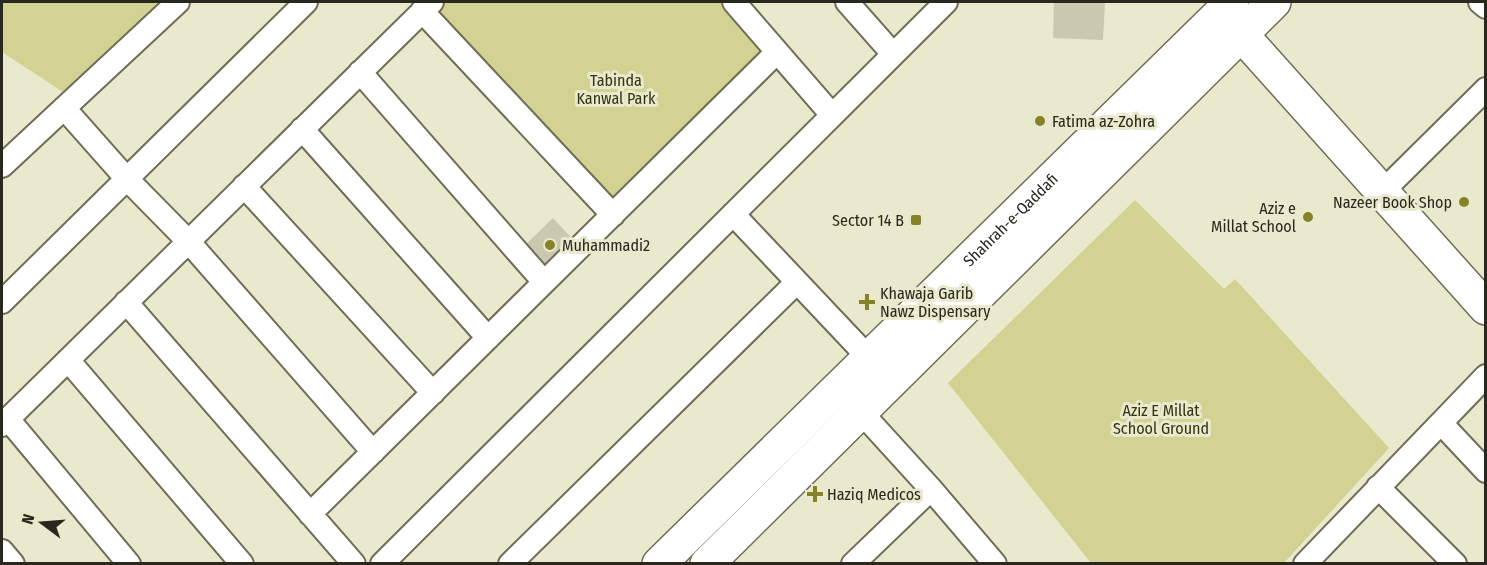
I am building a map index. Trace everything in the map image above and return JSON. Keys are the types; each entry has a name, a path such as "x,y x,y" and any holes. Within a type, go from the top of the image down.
{"main road":[{"name":"Shahrah-e-Qaddafi","path":"659,564 868,358 1226,12 1274,2"},
{"name":"Shahrah-e-Qaddafi","path":"707,564 860,411 1226,12"},
{"path":"1226,12 1485,308"}],"street":[{"path":"2,166 178,2"},
{"path":"2,302 306,2"},
{"path":"734,2 832,115"},
{"path":"848,2 893,54"},
{"path":"382,564 946,2"},
{"path":"1480,2 1485,7"},
{"path":"129,564 5,422 427,6 613,215"},
{"path":"310,514 777,51"},
{"path":"360,72 544,282"},
{"path":"1382,192 1482,101"},
{"path":"64,108 126,178 188,241 373,452"},
{"path":"302,129 488,338"},
{"path":"244,186 433,393"},
{"path":"733,214 868,358"},
{"path":"510,564 797,282"},
{"path":"126,302 354,564"},
{"path":"68,360 242,564"},
{"path":"1305,564 1485,376"},
{"path":"860,411 995,564"},
{"path":"1441,423 1485,471"},
{"path":"1378,487 1443,560"},
{"path":"864,560 931,489"},
{"path":"2,550 12,564"}],"green space":[{"path":"2,2 161,2 66,94 2,52"},
{"name":"Tabinda Kanwal Park","path":"432,2 734,2 777,52 613,215 422,11"},
{"name":"Aziz E Millat School Ground","path":"1135,200 1224,289 1235,279 1389,448 1284,563 1091,563 948,383"}],"building":[{"path":"1054,2 1105,2 1103,40 1053,38"},
{"name":"Muhammadi2","path":"553,218 577,244 547,272 523,247"}],"place":[{"name":"Fatima az-Zohra","path":"1040,121"},
{"name":"Nazeer Book Shop","path":"1464,202"},
{"name":"Aziz e Millat School","path":"1308,217"},
{"name":"Sector 14 B","path":"916,220"},
{"name":"Muhammadi2","path":"550,245"},
{"name":"Khawaja Garib Nawz Dispensary","path":"867,302"},
{"name":"Haziq Medicos","path":"815,494"}]}
